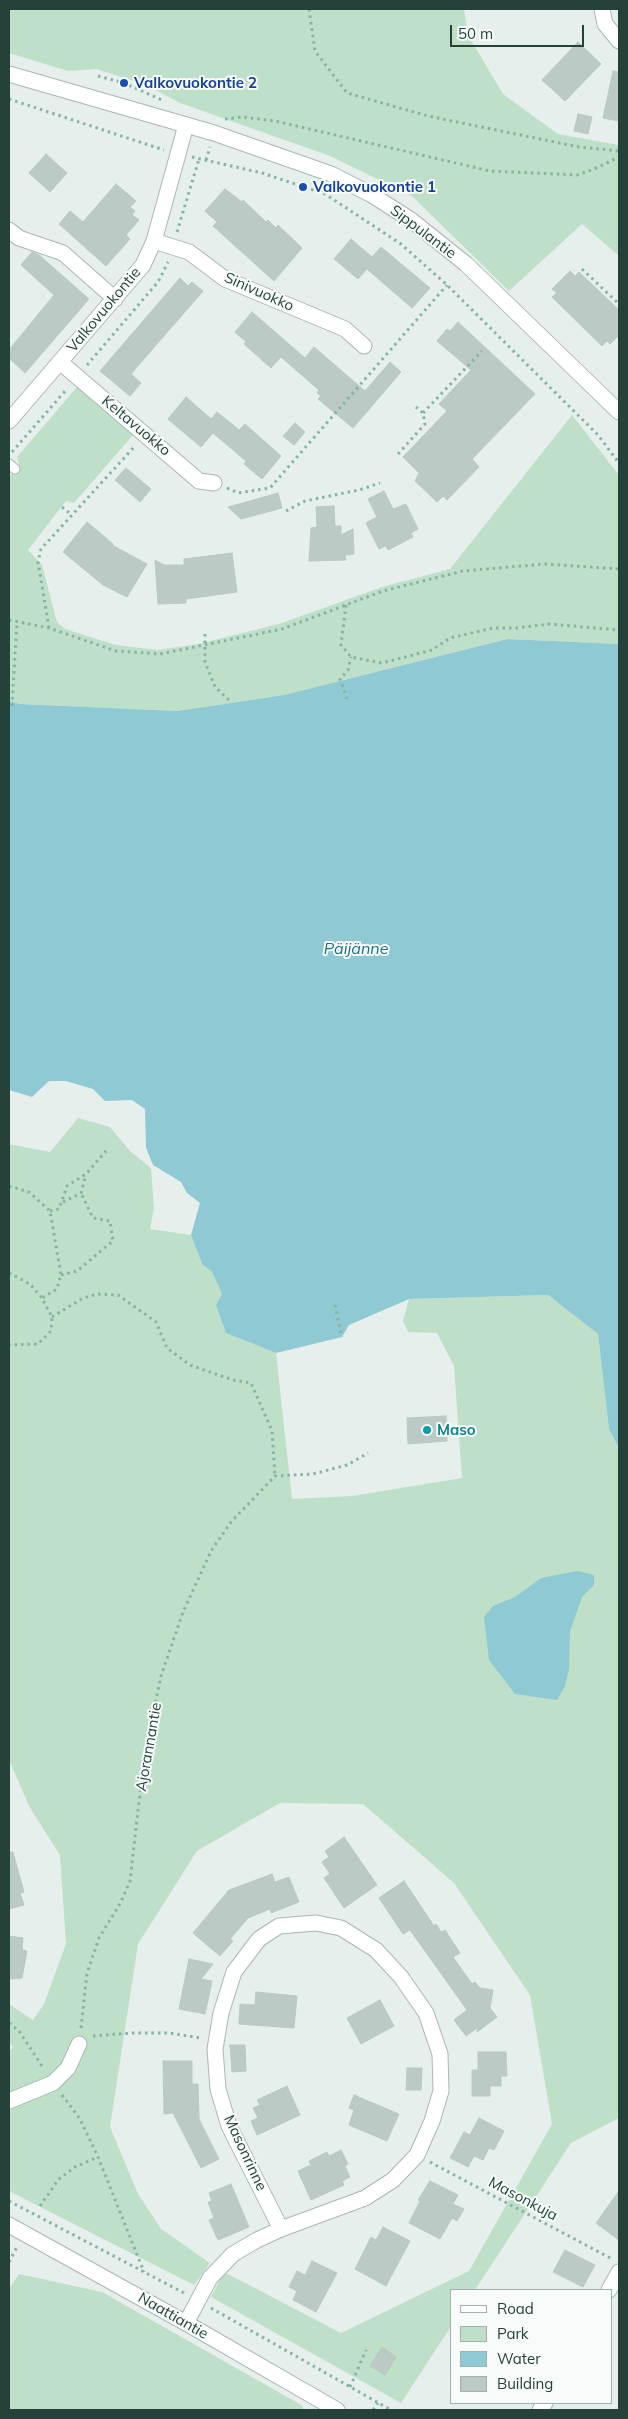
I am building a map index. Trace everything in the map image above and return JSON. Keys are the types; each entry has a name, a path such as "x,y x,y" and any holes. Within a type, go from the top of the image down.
{"street":[{"path":"602,9 605,24 619,41"},
{"name":"Sippulantie","path":"9,74 214,134 331,174 372,195 411,220 466,264 619,412"},
{"name":"Valkovuokontie","path":"9,421 143,265 154,241 176,154 186,125"},
{"path":"9,230 19,238 63,253 115,298"},
{"name":"Sinivuokko","path":"154,241 189,252 225,279 345,329 364,346"},
{"name":"Keltavuokko","path":"60,362 200,481 214,484"},
{"name":"Masonrinne","path":"186,2323 210,2278 233,2254 281,2229 365,2198 393,2180 417,2155 432,2121 441,2091 440,2054 426,2013 401,1977 376,1950 341,1928 316,1923 279,1926 259,1939 234,1972 221,2013 215,2049 218,2089 229,2126 281,2229"},
{"path":"9,2101 53,2083 68,2068 79,2044"},
{"name":"Naattiantie","path":"9,2225 186,2323 335,2410"},
{"path":"610,2289 619,2272"}],"path":[{"path":"309,9 316,51 347,93 428,116 579,147 619,151"},
{"path":"9,99 176,154 262,173 325,194 401,244 447,285 598,435 619,464"},
{"path":"214,134 219,122 230,117 259,119 490,171 577,175 594,170 619,157"},
{"path":"582,268 619,304"},
{"path":"214,484 238,493 270,488 447,285"},
{"path":"423,413 482,351"},
{"path":"398,454 425,424 423,413 416,407"},
{"path":"49,628 38,562 42,549 146,434"},
{"path":"286,511 305,501 359,490 380,483"},
{"path":"62,506 72,515"},
{"path":"9,620 49,628 116,651 160,654 282,629 383,591 463,571 545,564 619,569"},
{"path":"346,605 341,645 351,657 382,663 432,650 450,638 493,628 516,628 549,624 619,630"},
{"path":"12,706 17,622"},
{"path":"205,634 206,662 215,687 230,701"},
{"path":"347,698 340,678 348,670 351,657"},
{"path":"50,1211 59,1209 67,1186 86,1174 106,1151"},
{"path":"61,1275 76,1271 113,1241 110,1221 93,1218 82,1193 86,1174"},
{"path":"9,1186 29,1192 50,1211 61,1275 57,1289 42,1298"},
{"path":"62,1202 82,1193"},
{"path":"9,1273 30,1284 42,1298 52,1317 51,1331 38,1344 9,1345"},
{"path":"52,1317 83,1298 98,1294 118,1295 156,1322 167,1348 190,1365 233,1380 251,1383 272,1431 274,1476 313,1474 347,1465 368,1453"},
{"path":"335,1305 342,1337"},
{"name":"Ajorannantie","path":"79,2044 88,1973 99,1938 121,1902 130,1881 144,1758 161,1676 184,1612 211,1551 232,1522 274,1476"},
{"path":"9,2023 19,2032 80,2119 98,2157 144,2273"},
{"path":"79,2044 88,2038 102,2034 133,2033 169,2033 217,2040"},
{"name":"Masonkuja","path":"417,2155 619,2263"},
{"path":"40,2206 59,2179 75,2167 98,2157"},
{"path":"9,2262 19,2244"},
{"path":"350,2387 366,2350"},
{"path":"373,2410 378,2403"}],"green space":[{"path":"9,9 464,9 468,35 503,94 558,134 619,145 619,256 582,224 509,291 412,196 330,156 180,103 144,84 96,69 68,71 9,53"},
{"path":"78,386 133,435 74,503 66,501 28,550 42,565 57,622 65,629 116,645 157,650 198,644 279,624 382,587 450,569 572,415 619,475 619,644 506,639 284,695 177,711 20,704 9,701 9,477 19,464 17,457"},
{"path":"78,1118 110,1127 130,1151 151,1168 154,1208 150,1229 191,1235 202,1264 212,1272 222,1294 226,1333 276,1353 292,1499 352,1496 462,1478 454,1366 437,1333 408,1332 403,1321 409,1299 548,1295 598,1334 609,1429 619,1448 619,2118 571,2143 476,2289 450,2289 450,2328 401,2403 211,2297 224,2272 341,2333 469,2271 552,2124 530,1995 454,1883 363,1804 280,1803 197,1851 138,1944 110,2127 138,2194 161,2229 210,2263 194,2285 9,2191 9,2051 13,2048 9,2041 9,2004 33,2020 44,2004 66,1944 60,1855 30,1808 9,1760 9,1144 50,1152"},
{"path":"19,2274 102,2292 303,2406 302,2410 9,2410 9,2289"}],"water":[{"name":"Päijänne","path":"507,639 619,644 619,1448 609,1429 598,1334 548,1295 409,1299 349,1325 342,1337 276,1353 226,1333 216,1305 222,1294 212,1272 202,1264 191,1235 200,1203 187,1193 181,1182 153,1165 146,1148 145,1109 132,1100 105,1101 93,1089 66,1081 49,1081 32,1097 9,1090 9,701 20,704 177,711 284,695"},
{"path":"578,1571 594,1575 594,1585 582,1597 570,1631 569,1669 565,1686 557,1700 515,1694 489,1660 484,1617 493,1606 515,1597 541,1578"}],"building":[{"path":"578,42 601,64 565,101 542,80"},
{"path":"613,71 619,72 619,121 603,118"},
{"path":"578,114 592,117 588,134 574,131"},
{"path":"46,154 67,173 50,192 29,173"},
{"path":"116,184 136,201 130,207 135,211 132,215 139,220 126,235 130,239 106,266 59,224 70,211 83,222"},
{"path":"225,189 242,202 243,200 266,222 268,220 276,228 278,225 302,248 274,281 213,226 217,222 205,211"},
{"path":"351,239 372,257 381,247 430,288 412,308 367,269 358,279 334,259"},
{"path":"32,252 39,255 89,299 25,373 9,358 9,350 54,295 21,265"},
{"path":"570,271 575,276 579,272 619,310 619,335 610,344 607,341 602,346 552,297 557,293 552,289"},
{"path":"180,278 188,286 192,282 203,291 131,374 141,383 130,396 100,371"},
{"path":"252,312 305,358 314,347 365,391 390,362 401,372 353,428 318,399 321,396 317,393 319,390 281,357 271,368 244,344 246,342 235,332"},
{"path":"458,322 535,394 472,459 479,467 447,500 443,496 437,502 415,481 419,473 403,457 447,411 439,404 471,370 437,341 447,329 450,331"},
{"path":"186,397 211,419 217,412 239,430 245,424 281,456 262,479 244,464 246,461 213,433 201,447 168,419"},
{"path":"295,423 305,432 294,445 283,436"},
{"path":"126,468 151,489 140,502 115,480"},
{"path":"384,491 393,509 406,504 418,529 411,533 413,537 388,550 386,546 379,549 366,523 377,517 368,499"},
{"path":"278,493 282,508 241,519 228,507"},
{"path":"334,506 335,526 341,526 341,535 353,529 354,554 345,555 346,560 309,561 311,528 317,527 316,507"},
{"path":"87,522 112,545 147,564 127,597 103,585 63,552"},
{"path":"232,553 237,592 186,599 186,603 158,604 155,560 164,565 184,565 184,559"},
{"name":"Maso","path":"446,1416 447,1441 408,1444 407,1418"},
{"path":"344,1837 377,1885 344,1908 324,1878 330,1874 322,1862 329,1857 325,1851"},
{"path":"9,1852 13,1852 24,1892 20,1893 24,1905 9,1909"},
{"path":"272,1874 275,1882 289,1877 299,1902 271,1913 270,1909 248,1918 230,1939 233,1941 220,1956 193,1933 229,1890"},
{"path":"404,1881 434,1926 436,1924 441,1932 445,1930 460,1953 453,1957 472,1984 475,1982 480,1988 493,1990 490,2008 497,2017 477,2032 477,2028 466,2036 454,2020 467,2010 410,1930 403,1934 379,1898"},
{"path":"9,1936 23,1938 22,1950 27,1951 22,1978 9,1979"},
{"path":"189,1959 213,1964 201,1979 212,1981 205,2014 179,2009"},
{"path":"256,1992 297,1996 294,2028 239,2024 240,2004 255,2005"},
{"path":"380,2000 394,2026 361,2044 347,2018"},
{"path":"230,2045 245,2045 246,2071 232,2072"},
{"path":"478,2052 506,2052 507,2076 501,2076 501,2086 490,2086 490,2096 472,2096 472,2070 478,2070"},
{"path":"163,2061 192,2061 192,2084 198,2084 199,2119 219,2159 201,2168 173,2113 164,2114"},
{"path":"407,2068 422,2068 421,2090 406,2090"},
{"path":"287,2086 300,2115 257,2135 251,2121 258,2118 253,2108 260,2105 257,2100"},
{"path":"354,2095 399,2114 387,2141 349,2125 354,2110 349,2108"},
{"path":"479,2118 504,2131 494,2150 489,2148 483,2160 474,2156 468,2167 450,2158 464,2132 470,2135"},
{"path":"341,2150 348,2164 345,2166 350,2177 342,2181 344,2185 311,2200 298,2171 311,2165 309,2161 327,2152 329,2156"},
{"path":"430,2181 458,2195 453,2204 464,2209 457,2221 452,2218 440,2239 409,2223 420,2201 418,2200"},
{"path":"231,2184 249,2227 218,2240 209,2220 214,2218 208,2202 212,2201 209,2193"},
{"path":"619,2191 619,2240 596,2223"},
{"path":"383,2227 410,2241 386,2286 355,2269 371,2237 376,2240"},
{"path":"565,2250 595,2265 583,2287 553,2272"},
{"path":"312,2261 337,2273 316,2312 293,2300 297,2291 289,2287 297,2271 305,2275"},
{"path":"382,2347 396,2357 385,2375 370,2366"}],"place":[{"name":"Valkovuokontie 2","path":"124,83"},
{"name":"Valkovuokontie 1","path":"303,187"},
{"name":"Maso","path":"427,1430"}]}
